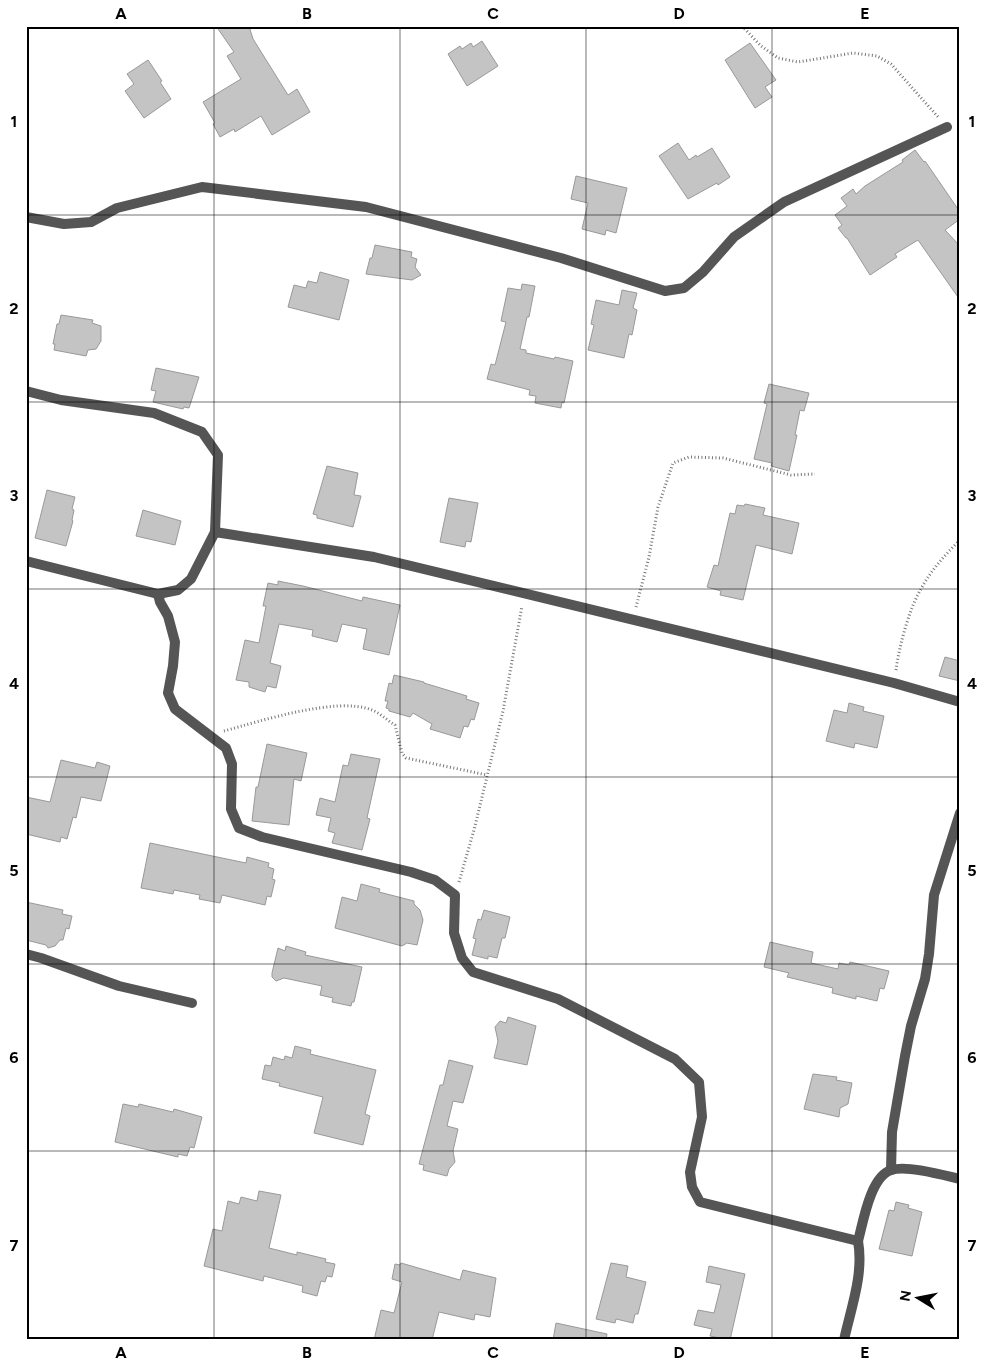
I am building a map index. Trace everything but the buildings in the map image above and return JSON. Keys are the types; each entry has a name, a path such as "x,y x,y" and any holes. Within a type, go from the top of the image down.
{"street":[{"path":"26,217 64,224 91,222 116,208 202,187 366,207 561,258 665,291 684,288 703,272 734,237 784,202 947,127"},
{"path":"26,390 60,400 154,413 202,432 218,455 215,532 191,579 178,590 158,594 26,561"},
{"path":"215,532 374,557 894,683 960,702"},
{"path":"158,594 168,616 175,642 168,693 175,709 226,748 232,764 231,809 238,828 262,837 411,872 435,880 455,894 454,933 462,958 472,972 558,999 675,1059 700,1082 702,1117 690,1172 692,1187 700,1202 858,1241"},
{"path":"890,1170 892,1132 903,1066 929,954 931,912 934,895 960,813"},
{"path":"26,954 120,986 192,1003"},
{"path":"844,1340 858,1281 860,1255 858,1241 870,1197 878,1180 890,1170 912,1169 960,1179"}],"path":[{"path":"742,26 762,46 778,58 798,62 853,53 877,56 891,64 947,127"},
{"path":"633,620 649,557 658,507 672,463 689,457 723,458 791,474 815,474"},
{"path":"894,683 899,651 920,589 944,556 960,540"},
{"path":"455,894 474,830 503,711 524,594"},
{"path":"209,734 319,708 349,705 373,710 395,725 402,753 406,758 487,775"}]}
